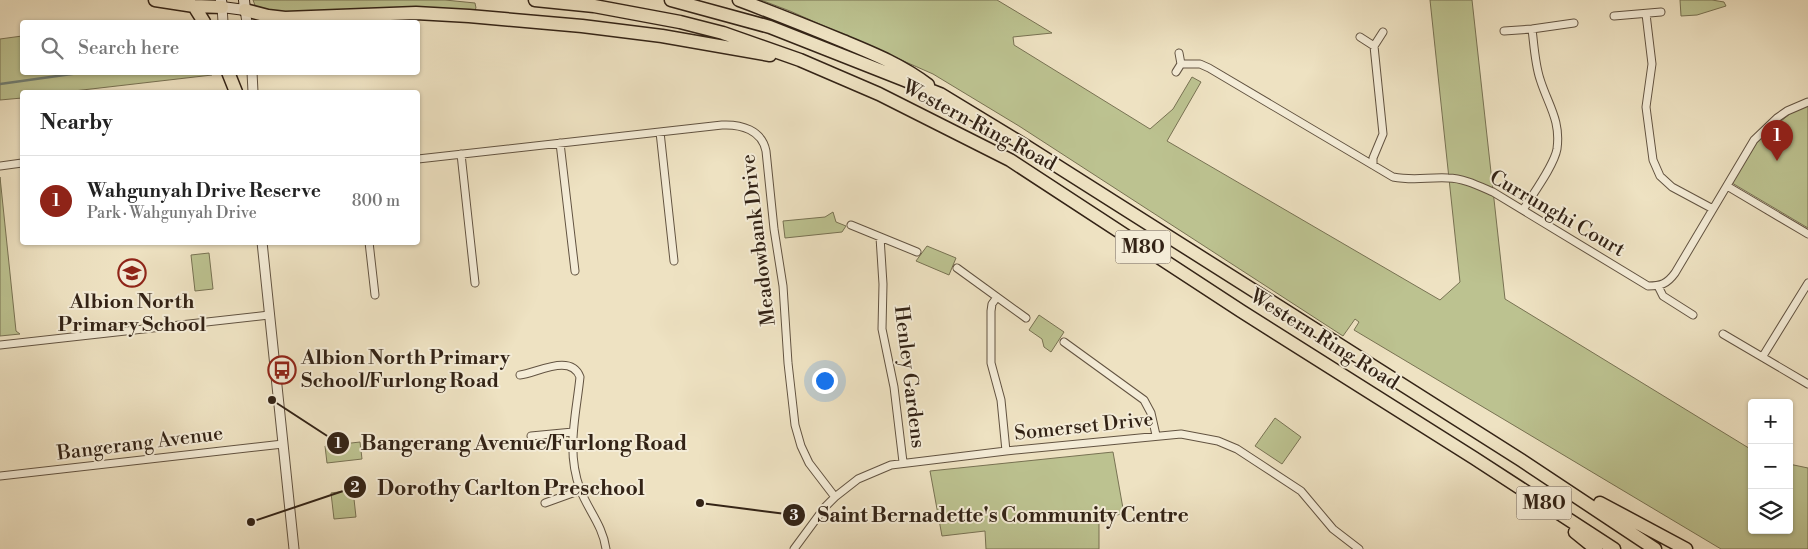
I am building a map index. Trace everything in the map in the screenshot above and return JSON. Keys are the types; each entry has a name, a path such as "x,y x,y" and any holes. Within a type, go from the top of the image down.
{"highway":[{"path":"154,0 194,6 221,4"},
{"name":"Western Ring Road","path":"535,0 594,6 680,22 723,33 800,60 879,94 1010,160 1241,311 1614,549"},
{"name":"Western Ring Road","path":"671,0 770,27 940,94 1033,150 1520,460 1655,549"},
{"path":"739,0 869,52 911,72 940,94"},
{"path":"194,6 203,20"},
{"path":"245,11 284,18 416,13 582,26 662,36 800,60"},
{"path":"327,20 374,15"},
{"path":"229,75 236,90"},
{"path":"1474,458 1565,524 1596,549"},
{"path":"1520,460 1686,549"}],"main road":[{"path":"221,4 245,11"}],"street":[{"path":"221,4 224,20"},
{"path":"1614,16 1661,12"},
{"path":"1646,14 1652,64 1646,107 1653,160 1660,176 1672,187 1713,209"},
{"path":"1504,31 1574,23"},
{"path":"1523,210 1556,151 1557,127 1548,97 1539,78 1532,29"},
{"path":"1373,164 1373,158 1383,134 1374,46 1383,32"},
{"path":"1360,38 1374,46"},
{"path":"1176,72 1181,64 1178,53"},
{"name":"Currunghi Court","path":"1181,64 1200,64 1209,68 1393,177 1408,180 1450,178 1493,192 1648,286 1658,286 1662,296 1692,315"},
{"path":"234,75 237,90"},
{"path":"252,75 253,90"},
{"path":"1658,286 1668,282 1675,274 1754,140 1770,123 1787,111 1808,102"},
{"name":"Meadowbank Drive","path":"420,159 731,124 758,135 764,145 783,286 788,363 795,425 801,446 809,463 835,496"},
{"path":"660,132 674,261"},
{"path":"560,143 574,272"},
{"path":"460,154 476,284"},
{"path":"0,166 20,163"},
{"path":"1727,186 1808,234"},
{"path":"851,225 917,252"},
{"name":"Henley Gardens","path":"880,237 883,284 882,329 894,387 903,462"},
{"path":"262,245 294,549"},
{"path":"370,245 375,295"},
{"path":"957,268 1026,318"},
{"path":"1763,356 1808,282"},
{"path":"997,297 992,304 991,311 991,363 1001,400 1006,451"},
{"path":"0,345 269,314"},
{"path":"1723,334 1808,384"},
{"path":"1064,342 1144,400 1151,413 1156,435"},
{"path":"520,375 556,365 576,370 580,377 573,432 575,469 581,490 602,532 606,549"},
{"path":"531,436 573,432"},
{"name":"Somerset Drive","path":"794,549 835,496 868,474 903,462 1156,435 1181,434 1200,436 1236,449 1301,491 1333,529 1359,549"},
{"name":"Bangerang Avenue","path":"0,476 283,444"},
{"path":"545,503 581,490"},
{"name":"Somerset Drive","path":"799,549 802,538"}],"green space":[{"path":"253,0 445,0 475,3 476,8 474,11 285,13 256,8"},
{"path":"761,0 997,0 1052,33 1013,37 1014,45 1150,129 1173,109 1192,77 1201,82 1167,141 1440,300 1460,282 1430,0 1472,0 1505,299 1748,448 1748,534 1793,534 1793,465 1808,468 1808,549 1721,549 1354,330 1359,322 1355,319 1343,336 1019,126 933,74"},
{"path":"1680,0 1712,0 1724,2 1726,6 1697,15 1681,16"},
{"path":"20,36 20,75 212,75 82,90 20,90 20,98 0,100 0,39"},
{"path":"1808,106 1808,228 1732,183 1759,139 1791,113"},
{"path":"0,177 16,331 20,334 0,336"},
{"path":"833,212 836,222 846,226 842,232 785,238 783,221 825,217"},
{"path":"927,246 956,258 949,275 916,261"},
{"path":"209,253 213,289 195,291 191,255"},
{"path":"1039,315 1064,332 1051,352 1044,347 1042,339 1029,330"},
{"path":"1275,418 1301,437 1282,464 1255,446"},
{"path":"360,442 362,459 327,463 325,446"},
{"path":"1113,452 1124,514 1099,517 1099,549 986,549 985,531 942,536 930,471"},
{"path":"353,490 356,517 334,519 331,493"}],"waterway":[{"path":"0,84 64,75"}],"place":[{"name":"Wahgunyah Drive Reserve","path":"1777,161"},
{"name":"Albion North Primary School","path":"132,273"},
{"name":"Albion North Primary School/Furlong Road","path":"282,370"},
{"name":"Bangerang Avenue/Furlong Road","path":"272,400"},
{"name":"Saint Bernadette's Community Centre","path":"700,503"},
{"name":"Dorothy Carlton Preschool","path":"251,522"}]}
